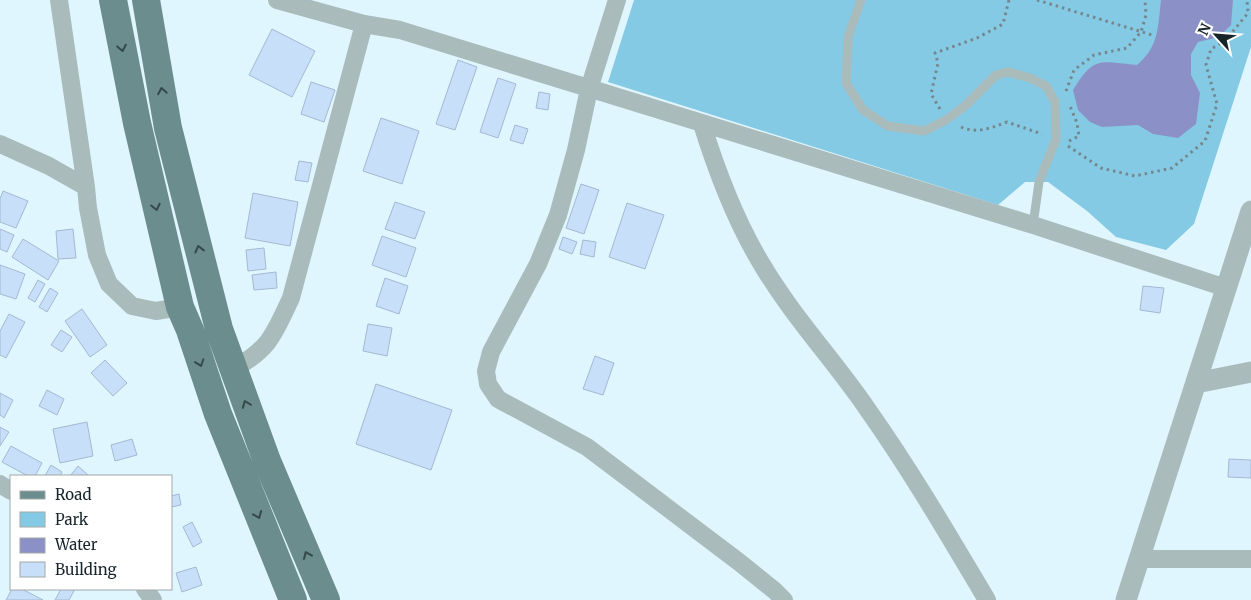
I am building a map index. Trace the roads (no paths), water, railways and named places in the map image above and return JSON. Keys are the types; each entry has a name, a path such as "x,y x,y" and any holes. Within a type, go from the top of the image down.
{"main road":[{"path":"113,0 136,123 180,307 190,330 218,414 293,600"},
{"path":"146,0 168,128 219,329 267,461 326,600"}],"street":[{"path":"59,0 88,208 97,255 109,284 132,306 156,311 180,307"},
{"path":"277,0 364,24 400,30 1033,225 1226,288"},
{"path":"618,0 589,89 576,150 558,215 538,264 491,352 486,371 488,384 498,399 587,448 739,562 784,600"},
{"path":"233,369 252,358 264,348 276,332 291,298 364,24"},
{"path":"702,124 713,159 737,217 761,264 868,410 935,513 986,600"},
{"path":"0,144 49,166 86,187"},
{"path":"1126,600 1251,211"},
{"path":"1196,383 1251,372"},
{"path":"1140,559 1251,559"}],"lane":[{"path":"862,0 848,37 846,83 863,110 888,126 924,131 946,120 966,105 996,75 1008,72 1030,78 1046,86 1055,102 1056,139 1039,182 1033,225"}],"water":[{"path":"1161,0 1233,0 1231,25 1219,37 1198,42 1191,54 1191,75 1200,93 1196,124 1178,138 1153,134 1138,125 1102,127 1090,122 1078,110 1073,90 1087,71 1099,63 1137,65 1144,58 1150,51 1156,36"}]}
